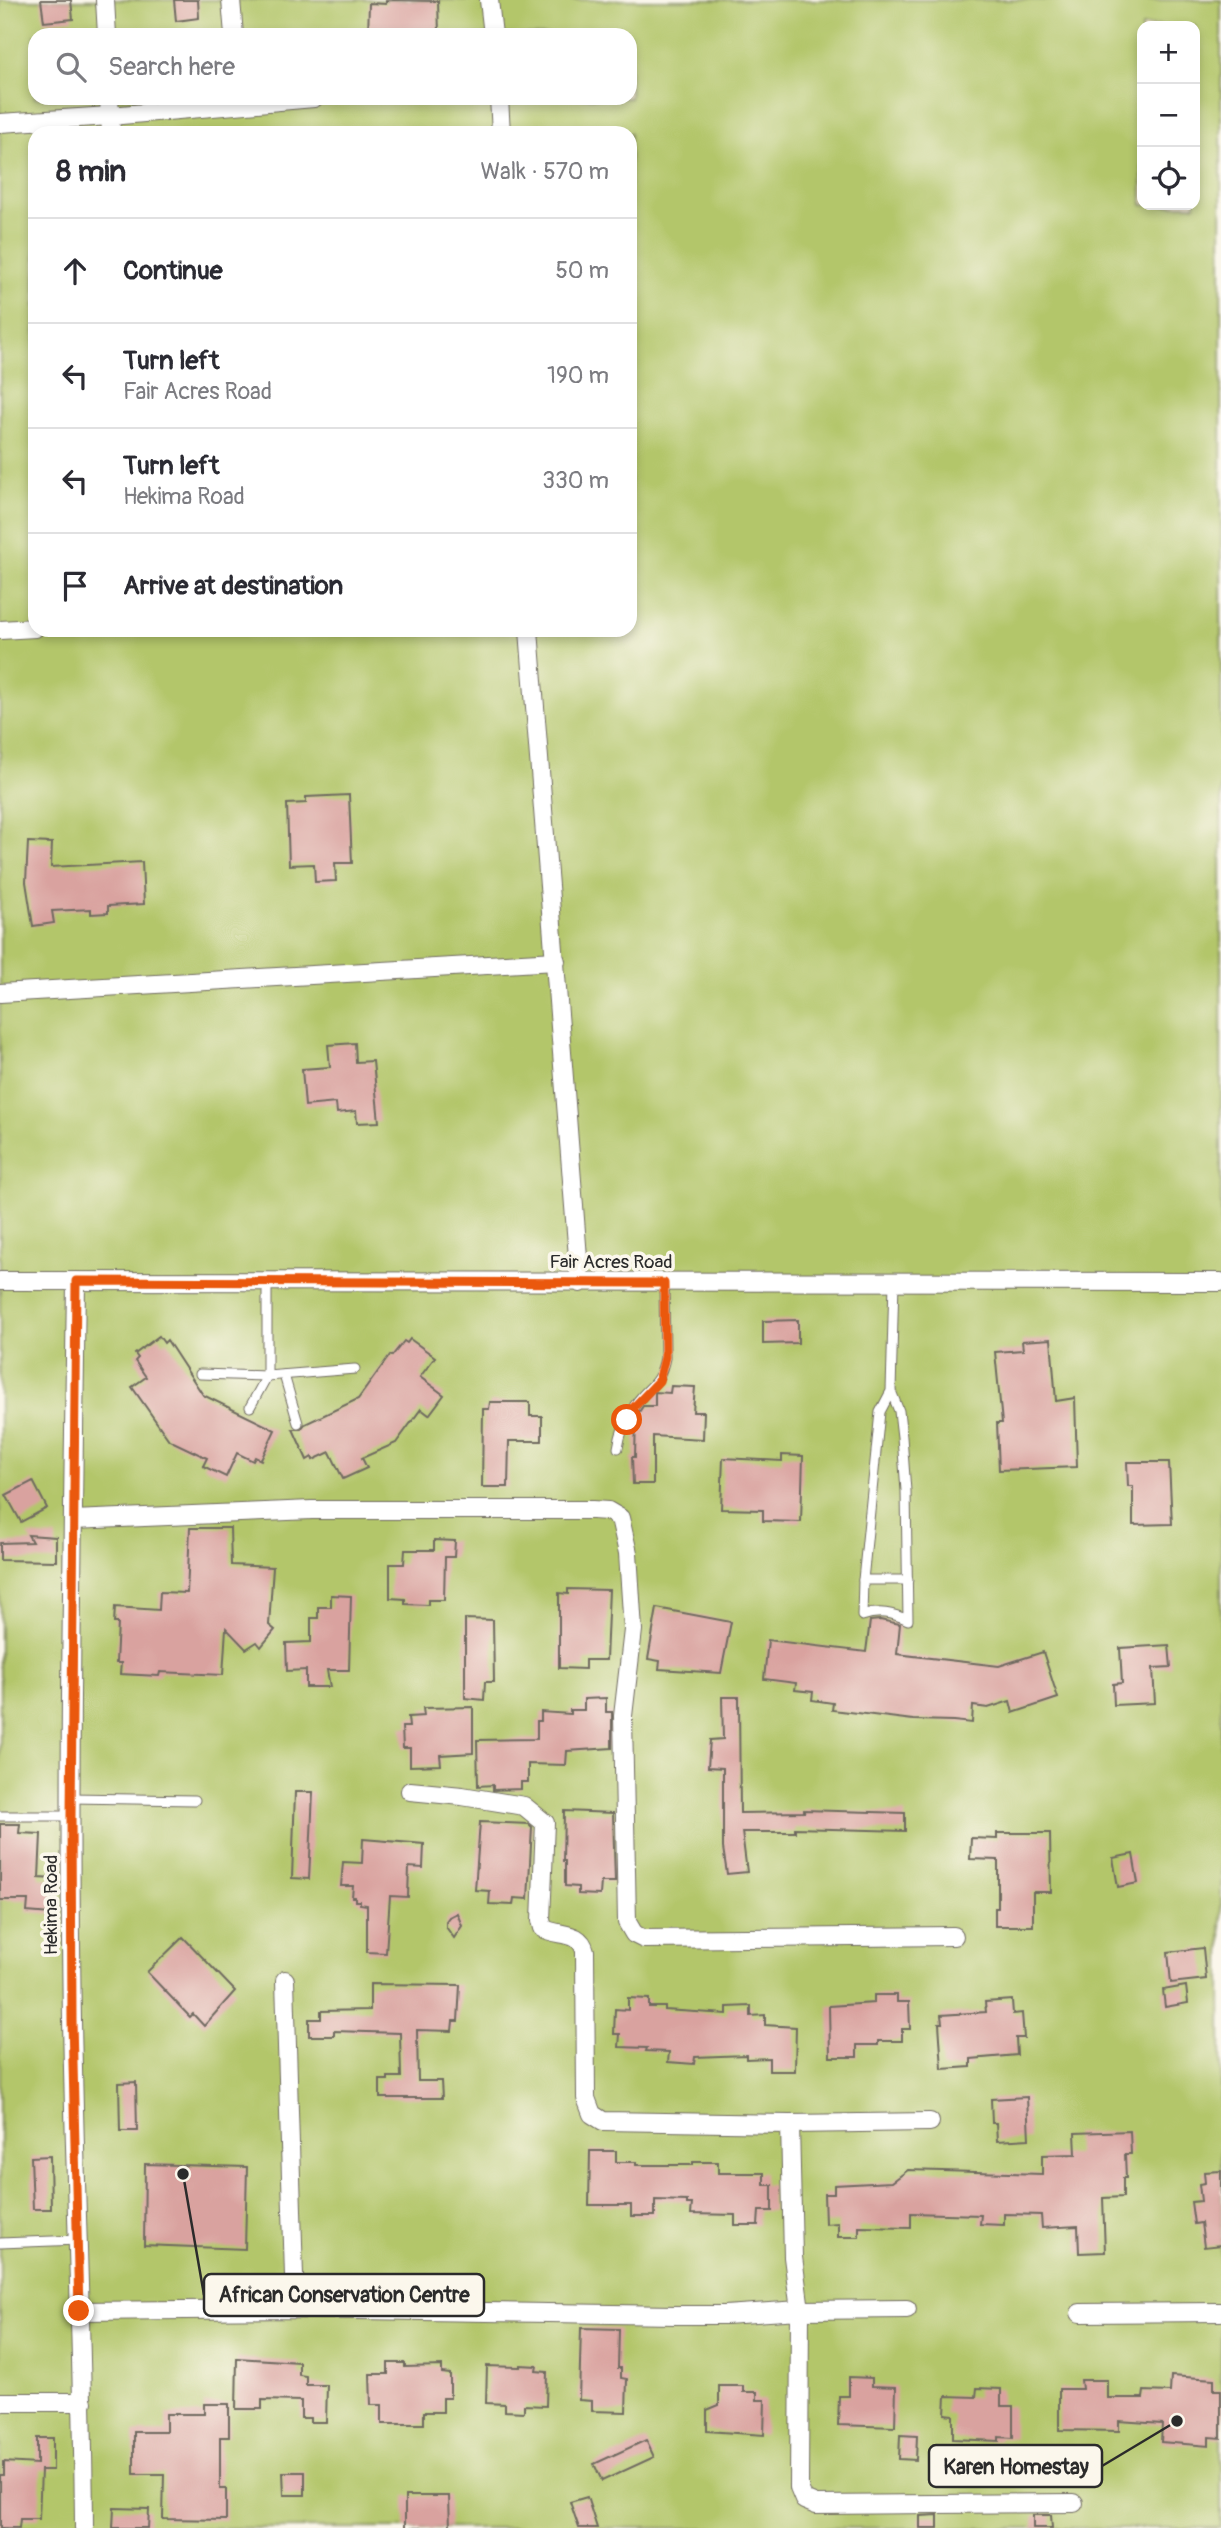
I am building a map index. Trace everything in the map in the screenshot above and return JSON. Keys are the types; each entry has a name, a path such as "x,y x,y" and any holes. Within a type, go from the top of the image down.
{"street":[{"path":"106,0 107,28"},
{"path":"231,0 233,28"},
{"path":"489,0 492,28"},
{"path":"109,105 110,125"},
{"path":"0,123 110,125 218,105"},
{"path":"499,105 501,126"},
{"path":"0,630 28,628"},
{"path":"530,637 580,1283"},
{"path":"0,993 556,961"},
{"name":"Fair Acres Road","path":"0,1281 1221,1282"},
{"name":"Hekima Road","path":"76,1281 71,1807 72,2021 84,2528"},
{"path":"73,1520 312,1510 592,1510 615,1514 620,1518 628,1553 633,1630 623,1716 623,1795 626,1922 634,1934 644,1940 954,1936"},
{"path":"410,1791 524,1806 544,1823 543,1928 550,1932 578,1937 583,1942 585,1951 586,2098 592,2114 603,2121 790,2124 930,2122"},
{"path":"285,1980 295,2309"},
{"path":"790,2124 793,2257 800,2310 799,2488 804,2500 816,2505 1074,2503"},
{"path":"79,2311 295,2309 725,2315 800,2310 907,2309"},
{"path":"1080,2313 1221,2312"},
{"path":"0,2402 83,2402"}],"lane":[{"path":"250,1407 267,1376 267,1282"},
{"path":"891,1391 880,1412 863,1580 862,1616 880,1612 895,1614 908,1620 906,1491 902,1437 899,1411 891,1391 894,1282"},
{"path":"618,1448 620,1435 632,1409 659,1381 663,1369 664,1283"},
{"path":"200,1374 267,1376 355,1369"},
{"path":"284,1375 298,1423"},
{"path":"863,1580 908,1580"},
{"path":"0,1816 71,1807 195,1800"},
{"path":"0,2243 79,2239"}],"green space":[{"path":"0,0 1221,0 1221,2528 0,2528"}],"building":[{"path":"41,0 71,0 73,19 44,22"},
{"path":"174,0 198,0 199,18 176,21"},
{"path":"386,0 438,1 439,28 368,28 369,3 386,4"},
{"path":"349,795 352,863 335,863 336,881 315,882 314,864 289,865 287,804 306,803 306,797"},
{"path":"28,842 52,843 51,867 142,862 144,904 108,906 108,913 91,914 91,909 52,911 54,923 33,926 26,882"},
{"path":"355,1043 356,1062 373,1061 379,1122 357,1123 356,1111 337,1113 336,1103 305,1106 302,1069 330,1067 328,1045"},
{"path":"798,1320 798,1343 763,1344 763,1321"},
{"path":"159,1336 164,1343 167,1340 203,1395 275,1430 261,1460 255,1457 253,1461 237,1453 226,1477 203,1466 207,1458 169,1440 132,1387 146,1377 135,1361 138,1358 135,1354"},
{"path":"410,1339 435,1357 420,1377 444,1395 429,1415 421,1409 396,1443 362,1458 367,1468 343,1479 330,1452 307,1460 293,1429 301,1429 305,1424 358,1399 390,1355 392,1356 404,1341 407,1343"},
{"path":"1051,1339 1056,1401 1075,1398 1077,1467 999,1470 997,1423 1002,1423 995,1352 1023,1350 1022,1341"},
{"path":"671,1386 695,1387 693,1412 704,1412 703,1439 653,1436 653,1484 633,1484 632,1457 635,1457 636,1417 643,1406 655,1406 655,1392 670,1393"},
{"path":"490,1402 530,1402 530,1416 542,1416 542,1441 509,1441 508,1487 482,1487 483,1409 489,1409"},
{"path":"782,1455 803,1456 801,1522 763,1521 763,1510 721,1509 723,1458 782,1461"},
{"path":"1127,1462 1169,1462 1172,1524 1133,1525 1133,1486 1128,1486"},
{"path":"33,1481 47,1508 21,1522 6,1495"},
{"path":"190,1528 230,1528 231,1565 273,1567 269,1625 275,1630 261,1647 257,1642 246,1649 226,1628 223,1675 160,1672 159,1676 120,1674 121,1663 116,1663 118,1623 114,1623 115,1607 159,1610 160,1592 187,1593"},
{"path":"28,1535 56,1537 56,1561 0,1560 0,1543 32,1542"},
{"path":"434,1540 455,1541 454,1557 445,1557 444,1600 428,1600 428,1605 405,1604 405,1599 390,1598 390,1564 404,1564 405,1550 434,1550"},
{"path":"568,1589 609,1590 606,1660 585,1660 585,1669 559,1668 559,1593 568,1594"},
{"path":"331,1595 351,1596 349,1670 327,1670 330,1687 306,1687 306,1670 287,1671 286,1643 311,1642 311,1618 318,1618 318,1607 331,1607"},
{"path":"657,1608 731,1622 721,1673 659,1669 660,1661 648,1659"},
{"path":"465,1619 493,1620 494,1682 485,1682 484,1700 465,1698"},
{"path":"870,1621 900,1624 897,1654 999,1666 1043,1652 1058,1698 1013,1713 1010,1701 988,1708 973,1706 972,1723 913,1720 832,1710 833,1703 812,1700 813,1692 795,1690 796,1683 764,1679 768,1640 866,1652"},
{"path":"1169,1645 1171,1667 1153,1668 1155,1703 1114,1705 1113,1684 1122,1683 1120,1648"},
{"path":"722,1697 739,1697 740,1813 804,1810 905,1813 905,1831 795,1828 795,1832 742,1832 747,1872 727,1874 723,1848 723,1768 708,1767 710,1740 723,1739"},
{"path":"606,1698 606,1712 612,1712 612,1748 567,1751 566,1765 528,1764 528,1782 521,1782 521,1789 493,1790 493,1785 478,1786 477,1740 537,1739 537,1721 541,1721 541,1712 570,1714 570,1710 584,1710 584,1699"},
{"path":"473,1707 473,1753 440,1755 441,1765 410,1766 410,1748 403,1748 402,1727 409,1727 408,1717 424,1716 423,1708"},
{"path":"295,1792 313,1792 309,1879 292,1878"},
{"path":"564,1811 613,1813 615,1882 601,1882 600,1895 578,1894 578,1887 565,1886"},
{"path":"480,1822 529,1824 532,1827 528,1899 514,1898 513,1905 489,1904 490,1891 475,1890"},
{"path":"0,1824 20,1824 19,1833 41,1834 39,1878 54,1879 51,1914 27,1912 28,1900 0,1900"},
{"path":"997,1833 1050,1833 1051,1892 1033,1892 1033,1926 995,1926 995,1908 998,1908 998,1860 970,1859 971,1838 997,1839"},
{"path":"363,1839 424,1844 423,1868 409,1867 408,1897 390,1896 386,1953 367,1952 367,1905 360,1904 360,1901 355,1901 355,1897 352,1897 353,1886 341,1886 343,1862 362,1863"},
{"path":"1133,1854 1138,1883 1118,1887 1113,1858"},
{"path":"457,1913 462,1926 454,1938 446,1927 446,1921"},
{"path":"183,1937 235,1991 204,2026 193,2014 190,2017 147,1972"},
{"path":"1203,1948 1206,1979 1171,1983 1168,1952"},
{"path":"370,1984 460,1985 458,2021 453,2021 452,2031 417,2030 418,2081 441,2081 442,2098 380,2098 380,2080 401,2077 400,2033 334,2031 334,2036 309,2036 309,2019 321,2019 321,2011 370,2010"},
{"path":"1186,1986 1188,2003 1165,2007 1163,1990"},
{"path":"874,1995 897,1995 897,2002 909,2002 910,2029 902,2029 902,2041 878,2041 878,2045 857,2045 857,2057 830,2057 829,2006 874,2003"},
{"path":"628,1998 649,1999 649,2007 665,2007 665,2010 727,2014 727,2007 751,2006 751,2016 765,2015 765,2025 796,2027 795,2071 769,2071 769,2058 746,2059 746,2055 695,2057 694,2064 668,2062 669,2052 619,2047 620,2034 614,2034 615,2009 628,2010"},
{"path":"1012,2000 1013,2014 1022,2013 1024,2038 1016,2038 1017,2055 971,2059 971,2067 942,2069 939,2023 942,2023 941,2015 986,2012 985,2002"},
{"path":"136,2082 137,2131 120,2131 119,2083"},
{"path":"1027,2097 1029,2139 997,2141 996,2123 992,2123 991,2099"},
{"path":"1130,2131 1131,2154 1125,2154 1126,2178 1123,2178 1123,2197 1103,2198 1105,2252 1079,2253 1078,2226 1042,2228 1041,2215 1004,2214 1004,2225 980,2224 981,2215 911,2213 911,2228 859,2227 859,2237 838,2237 838,2223 825,2224 824,2194 834,2194 834,2185 892,2182 908,2170 1042,2174 1042,2155 1076,2154 1075,2133"},
{"path":"590,2151 616,2151 616,2162 636,2162 636,2165 718,2162 718,2173 764,2173 764,2185 772,2185 772,2211 759,2211 758,2225 735,2225 735,2215 691,2214 692,2204 687,2204 687,2201 655,2200 655,2216 631,2216 631,2205 589,2205"},
{"path":"50,2156 51,2209 33,2209 31,2157"},
{"path":"145,2164 247,2167 245,2249 144,2245"},
{"path":"1221,2171 1221,2245 1204,2247 1201,2223 1194,2224 1191,2202 1201,2201 1199,2184 1205,2183 1204,2172"},
{"path":"581,2328 619,2329 618,2368 621,2368 621,2378 627,2379 626,2412 592,2411 592,2401 579,2400"},
{"path":"237,2358 299,2362 299,2375 306,2376 306,2385 327,2385 326,2422 310,2422 310,2418 301,2418 301,2401 262,2400 262,2409 236,2409"},
{"path":"388,2363 405,2363 405,2367 442,2366 442,2373 450,2374 450,2398 443,2398 443,2412 424,2412 424,2424 382,2424 382,2405 371,2405 370,2374 388,2374"},
{"path":"487,2366 537,2366 536,2371 547,2372 546,2406 524,2405 524,2412 505,2411 505,2404 486,2403"},
{"path":"1171,2376 1214,2379 1214,2390 1221,2390 1221,2438 1209,2437 1209,2446 1161,2442 1162,2424 1119,2421 1119,2431 1059,2430 1059,2389 1082,2389 1081,2380 1107,2380 1107,2398 1143,2398 1144,2391 1170,2392"},
{"path":"849,2377 872,2378 872,2386 896,2387 895,2427 838,2425 839,2396 849,2396"},
{"path":"719,2386 743,2386 743,2392 757,2392 757,2400 765,2400 764,2435 707,2431 707,2410 719,2405"},
{"path":"977,2388 1001,2389 1001,2406 1013,2406 1013,2438 999,2437 999,2441 953,2439 953,2415 945,2414 946,2396 976,2397"},
{"path":"204,2404 229,2404 229,2437 220,2437 220,2489 226,2489 226,2520 163,2519 164,2474 134,2474 134,2432 166,2432 166,2414 204,2414"},
{"path":"900,2435 917,2436 916,2460 899,2459"},
{"path":"37,2438 53,2438 53,2470 41,2470 39,2519 20,2519 19,2528 0,2528 0,2475 4,2475 4,2462 37,2464"},
{"path":"646,2440 654,2457 602,2481 594,2464"},
{"path":"283,2472 305,2472 305,2495 284,2495"},
{"path":"405,2496 449,2496 450,2528 405,2528"},
{"path":"587,2497 597,2528 579,2528 570,2502"},
{"path":"114,2508 149,2509 148,2528 113,2528"},
{"path":"938,2515 938,2528 920,2528 920,2516"},
{"path":"1033,2515 1051,2515 1052,2528 1033,2528"}],"place":[{"name":"African Conservation Centre","path":"183,2174"},
{"name":"Karen Homestay","path":"1177,2421"}],"route":[{"path":"79,2311 72,2021 71,1816 76,1281 664,1283 663,1369 659,1381 647,1390 627,1420"}]}
